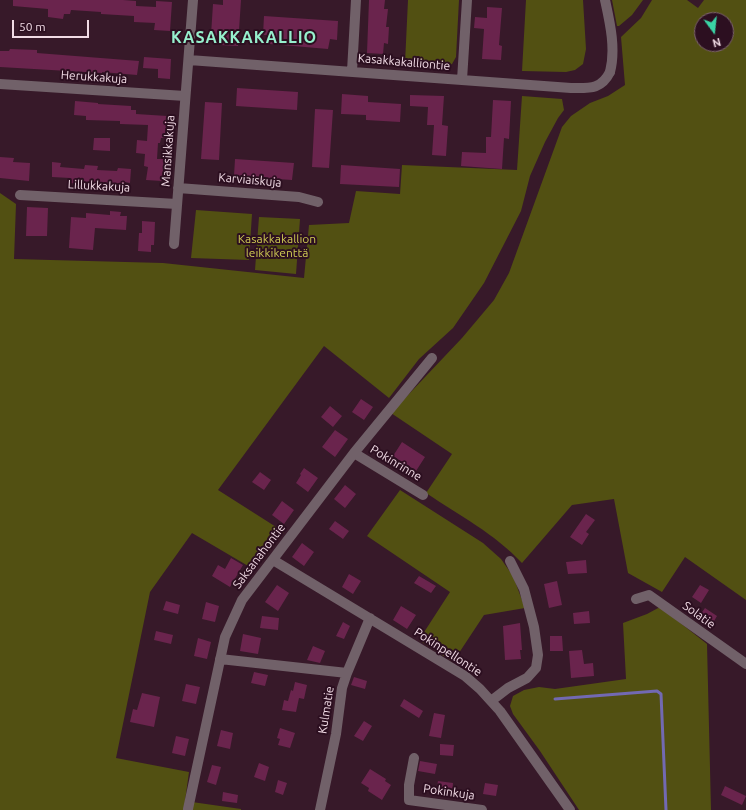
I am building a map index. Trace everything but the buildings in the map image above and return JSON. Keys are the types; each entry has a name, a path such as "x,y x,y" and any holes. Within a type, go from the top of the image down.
{"street":[{"name":"Mansikkakuja","path":"174,244 193,0"},
{"path":"352,71 356,0"},
{"path":"462,80 467,0"},
{"name":"Kasakkakalliontie","path":"189,60 462,80 583,88 592,87 605,81 610,72 612,54 611,34 605,0"},
{"name":"Herukkakuja","path":"0,84 185,96"},
{"name":"Karviaiskuja","path":"178,188 299,197 318,202"},
{"name":"Lillukkakuja","path":"20,195 177,204"},
{"name":"Saksanahontie","path":"188,809 225,637 242,600 354,453 432,358"},
{"name":"Pokinrinne","path":"354,453 423,495"},
{"name":"Pokinpellontie","path":"272,560 464,676 480,689 491,701 570,810"},
{"path":"491,701 508,688 527,678 536,668 538,655 534,627 524,589 510,561"},
{"name":"Solatie","path":"636,599 649,595 746,664"},
{"name":"Kulmatie","path":"320,810 336,734 342,688 370,618"},
{"path":"220,659 347,673"},
{"name":"Pokinkuja","path":"414,758 408,785 409,800 482,810"}],"green space":[{"path":"408,0 459,0 456,57 452,64 447,66 405,63"},
{"path":"526,0 583,0 586,49 583,64 575,70 566,72 522,71"},
{"path":"612,0 643,0 632,15 617,26"},
{"path":"652,0 687,0 698,8 704,0 746,0 746,600 685,557 662,592 628,573 614,499 572,505 522,563 488,534 426,493 452,454 391,413 462,338 494,300 509,273 562,127 571,116 590,103 608,96 625,85 621,37 641,18"},
{"path":"522,96 562,99 564,110 545,142 530,176 521,211 484,283 453,328 419,359 389,398 324,346 218,490 284,532 255,570 192,533 150,592 116,758 189,772 185,801 241,810 0,810 0,193 16,204 14,259 163,263 304,278 309,225 349,223 356,191 400,194 402,165 517,170"},
{"path":"196,210 252,214 249,260 191,258"},
{"name":"Kasakkakallion leikkikenttä","path":"259,217 300,219 296,274 255,270"},
{"path":"400,490 483,543 501,559 513,576 525,608 484,615 453,662 419,640 450,592 367,536"},
{"path":"660,607 707,644 711,810 579,810 540,751 513,714 510,706 513,696 524,690 539,687 555,689 626,679 623,623 647,614"}],"waterway":[{"path":"555,699 657,691 661,694 666,810"}],"district":[{"name":"KASAKKAKALLIO","path":"244,38"}]}
